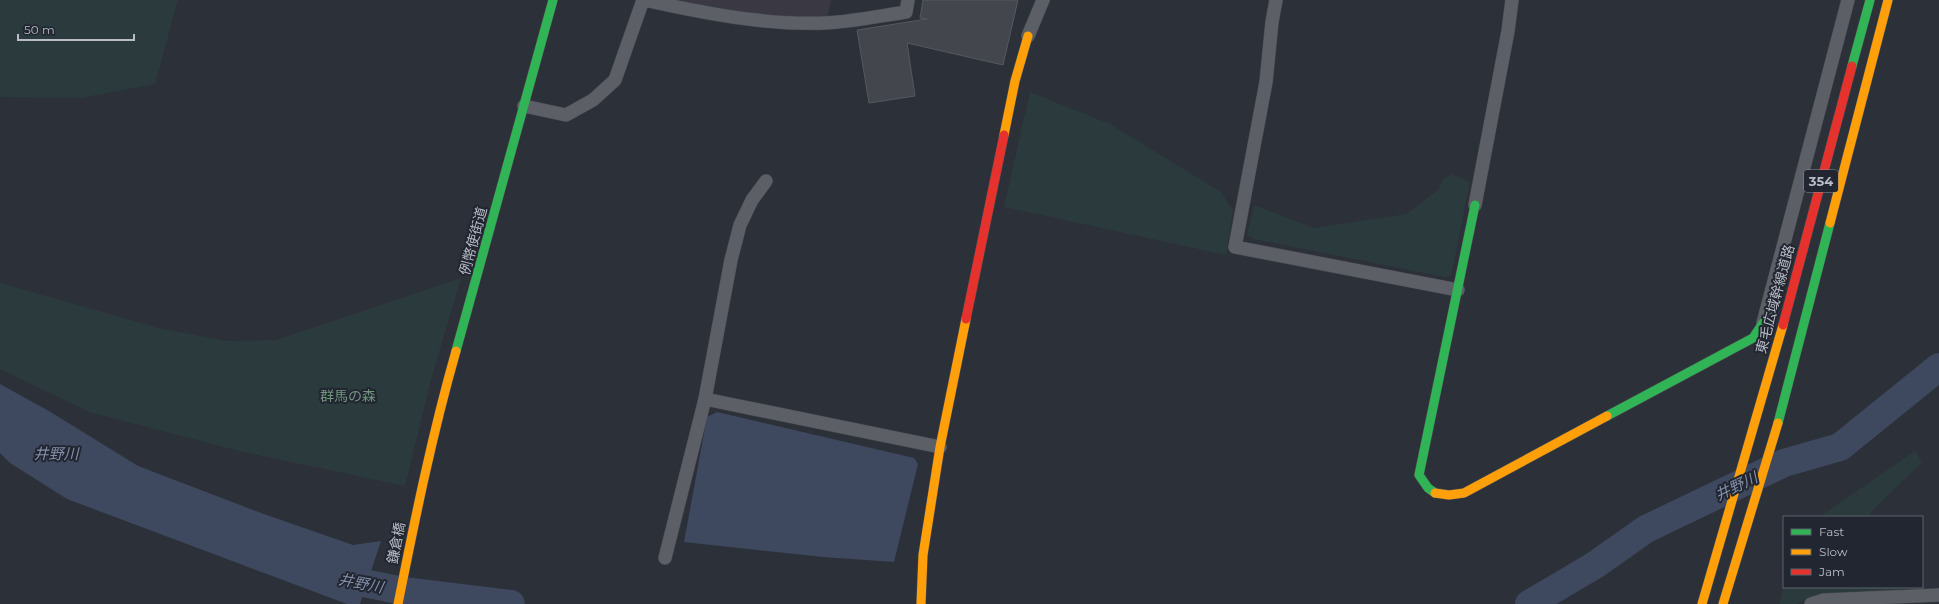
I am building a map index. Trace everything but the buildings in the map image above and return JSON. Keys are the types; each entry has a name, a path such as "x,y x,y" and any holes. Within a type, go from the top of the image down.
{"main road":[{"name":"例幣使街道","path":"421,488 442,400 476,284 553,0"},
{"name":"東毛広域幹線道路","path":"1702,604 1773,363 1870,0"},
{"name":"354","path":"1722,604 1763,474 1798,350 1888,0"},
{"path":"921,604 923,555 940,447 1014,89 1028,36"},
{"path":"1475,205 1434,409 1419,475 1425,486 1435,494 1445,496 1464,493 1753,338 1763,323"},
{"name":"鎌倉橋","path":"398,604 421,488"}],"street":[{"path":"524,106 566,115 593,100 615,80 644,0 713,15 764,21 825,23 906,12 908,0"},
{"path":"1028,36 1043,0"},
{"path":"1276,0 1272,22 1266,82 1235,246 1458,290"},
{"path":"1475,205 1508,31 1512,0"},
{"path":"1763,323 1848,0"},
{"path":"666,558 705,399 731,260 740,225 752,200 766,181"},
{"path":"705,399 940,447"},
{"path":"1811,604 1824,600 1939,595"}],"shaded area":[{"path":"655,0 831,0 827,20 797,22"}],"green space":[{"path":"0,0 178,0 155,84 81,98 0,97"},
{"path":"1030,92 1110,124 1221,192 1233,210 1226,255 1004,207"},
{"path":"1452,174 1470,182 1451,276 1445,277 1253,239 1247,235 1254,205 1314,228 1406,214 1439,189 1443,179"},
{"name":"群馬の森","path":"461,278 431,380 405,486 243,452 89,412 0,369 0,283 162,329 228,341 276,340"},
{"path":"1915,451 1922,462 1871,512 1871,516 1820,516"},
{"path":"1783,588 1902,588 1899,594 1814,597 1796,604 1779,604"}],"water":[{"name":"井野川","path":"0,384 49,411 138,466 261,513 353,545 381,541 360,604 347,604 67,499 10,463 0,453"},
{"path":"717,412 914,458 918,464 894,562 823,557 684,542 707,417"}],"waterway":[{"name":"井野川","path":"1529,604 1595,565 1646,529 1784,463 1840,447 1939,367"},
{"name":"井野川","path":"330,576 403,591 511,604"}],"traffic: fast":[{"path":"456,351 553,0"},
{"path":"1852,66 1870,0"},
{"path":"1435,493 1428,488 1419,475 1475,205"},
{"path":"1778,423 1830,223"},
{"path":"1607,416 1753,338 1763,323"}],"traffic: slow":[{"path":"1830,223 1888,0"},
{"path":"1004,135 1015,81 1028,36"},
{"path":"921,604 923,555 940,447 966,319"},
{"path":"1702,604 1783,325"},
{"path":"398,604 417,509 456,351"},
{"path":"1435,493 1449,495 1464,493 1607,416"},
{"path":"1723,604 1778,423"}],"traffic: jam":[{"path":"1783,325 1852,66"},
{"path":"966,319 1004,135"}]}
